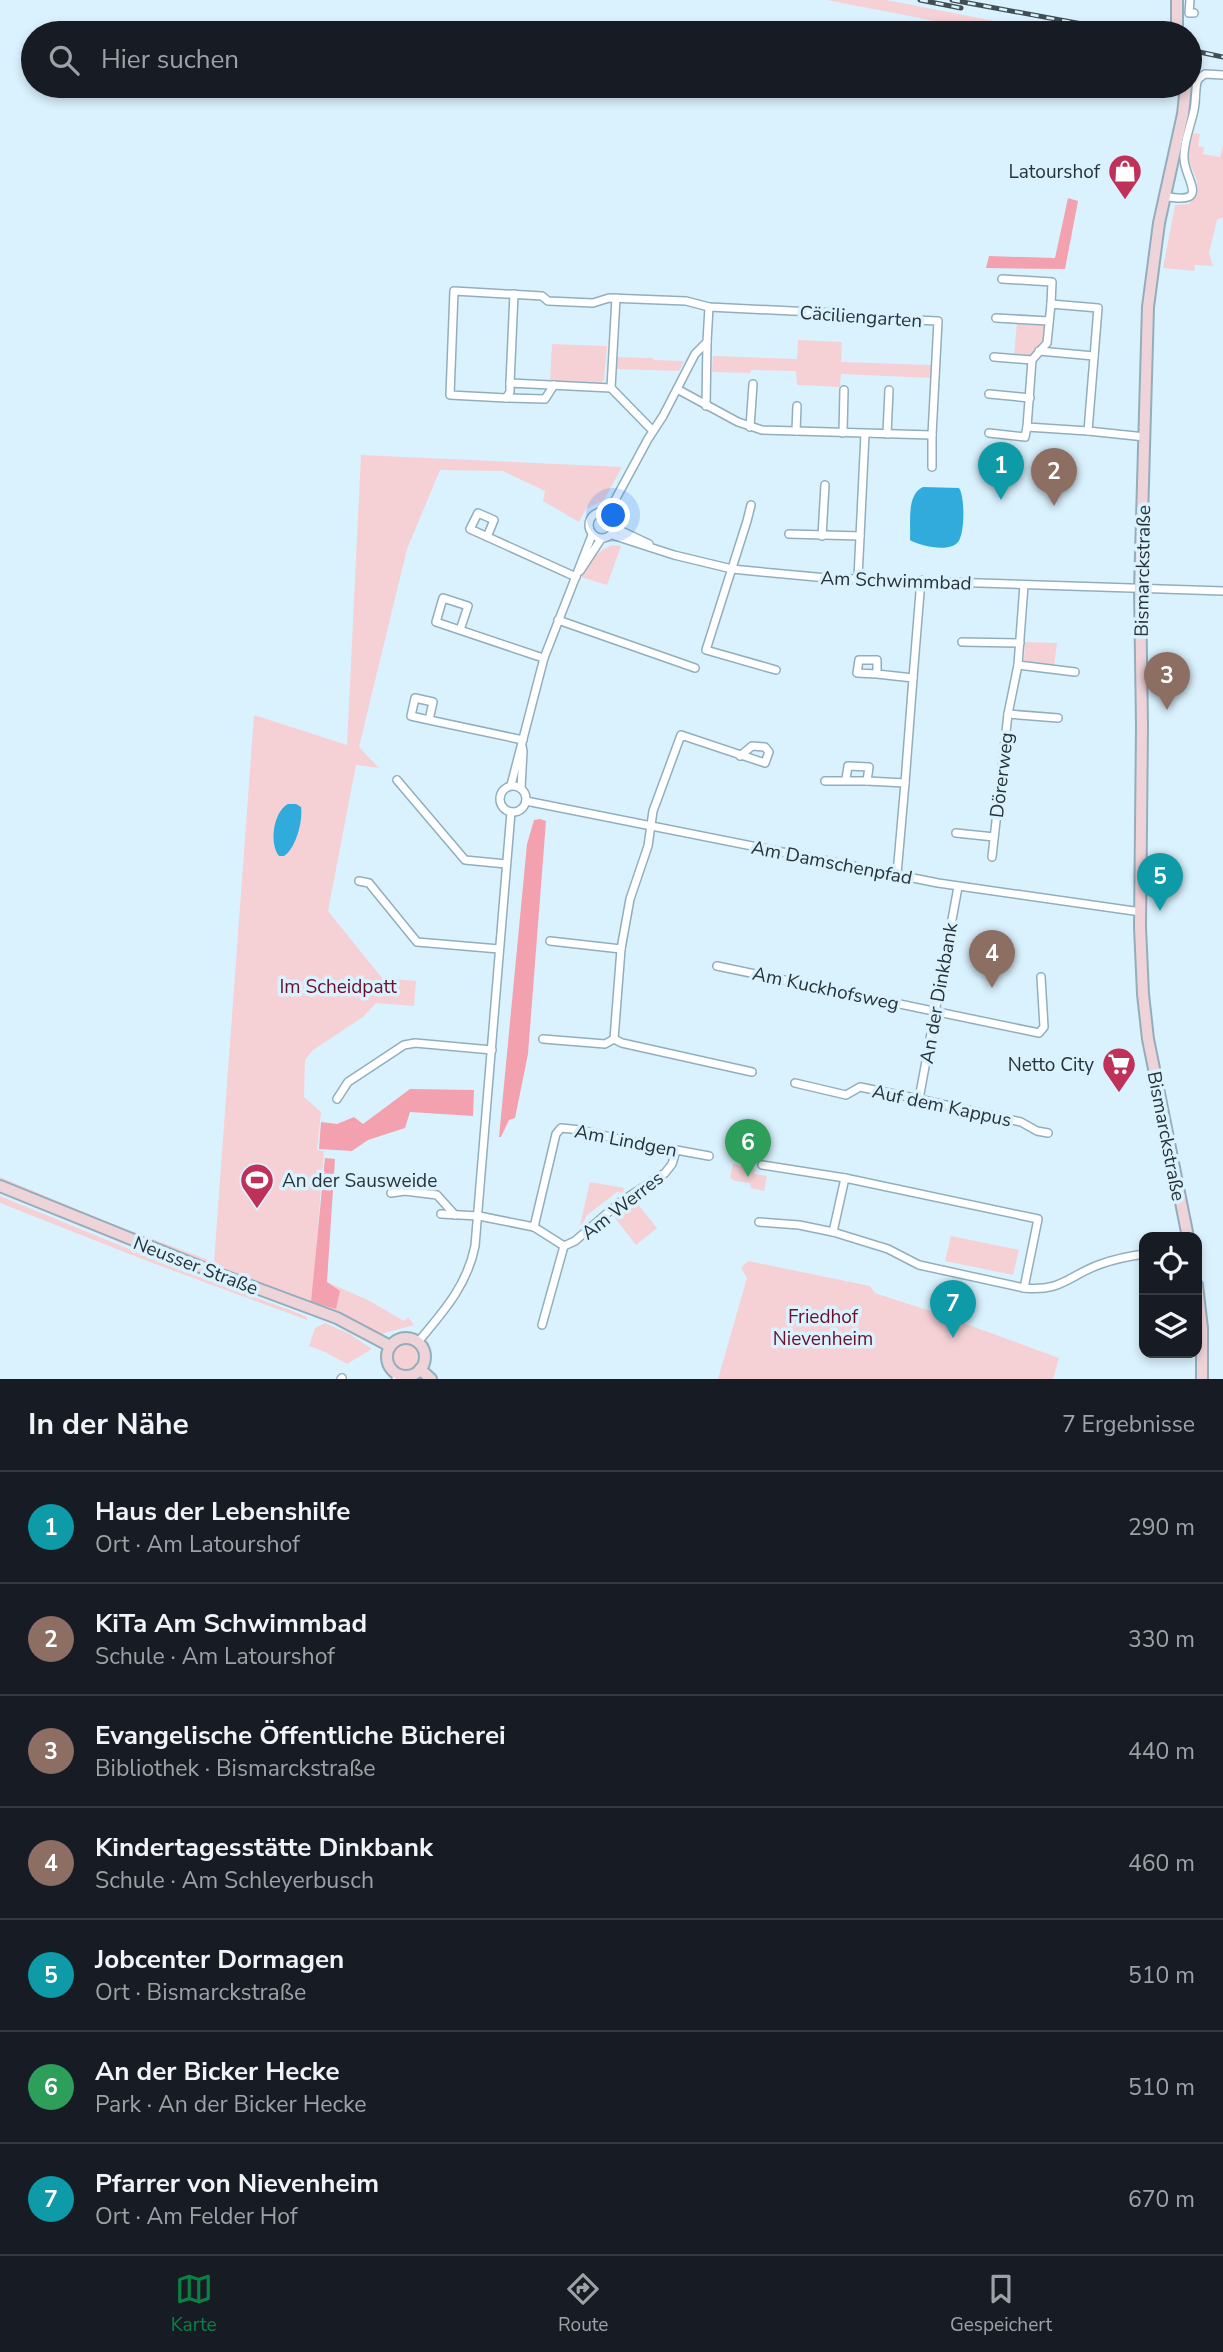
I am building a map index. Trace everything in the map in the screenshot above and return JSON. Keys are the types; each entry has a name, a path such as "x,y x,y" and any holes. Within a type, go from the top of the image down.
{"street":[{"path":"1177,0 1177,21"},
{"path":"1190,0 1189,13 1194,13"},
{"path":"1202,77 1205,74 1223,75"},
{"name":"Bismarckstraße","path":"1184,98 1164,196 1148,301 1140,589 1140,912 1148,1040 1187,1232"},
{"path":"1164,196 1180,199 1192,194 1194,187 1183,157 1196,98"},
{"path":"989,433 1025,437 1032,360 1047,343 1051,304 1052,282 1002,279"},
{"path":"554,385 547,397 541,400 450,395 454,291 542,296 548,301 593,303 610,298 686,301 709,307 706,406"},
{"path":"506,398 510,392 514,294"},
{"path":"611,388 616,298"},
{"path":"1051,304 1098,308 1088,431"},
{"name":"Cäciliengarten","path":"709,307 938,321 932,435"},
{"path":"996,318 1049,321"},
{"path":"607,513 695,354 707,342"},
{"path":"1039,351 1094,356"},
{"path":"993,357 1032,360"},
{"path":"510,383 611,388 653,431"},
{"path":"750,427 753,384"},
{"path":"677,389 706,406 762,430 932,435 932,467"},
{"path":"843,433 844,390"},
{"path":"887,434 889,390"},
{"path":"989,394 1030,398"},
{"path":"796,431 797,406"},
{"path":"1027,427 1145,437"},
{"path":"858,578 866,433"},
{"path":"822,536 825,485"},
{"path":"751,505 706,650 776,670"},
{"path":"522,743 521,788 526,801 522,808 511,812 503,808 499,800 504,789 511,785 544,658 592,535 589,526 591,518 598,512 607,513 614,519 614,531 601,539 576,577"},
{"name":"Am Schwimmbad","path":"614,531 655,548 732,569 827,578 1223,591"},
{"path":"789,534 860,536"},
{"path":"592,535 601,539"},
{"path":"486,537 576,577"},
{"path":"897,874 921,580"},
{"name":"Dörerweg","path":"992,857 1009,714 1018,665 1024,585"},
{"path":"460,630 468,606 443,598 436,622 460,630 544,658"},
{"path":"558,620 695,668"},
{"path":"962,642 1020,643"},
{"path":"1018,665 1075,672"},
{"path":"877,674 913,678"},
{"name":"Dörerweg","path":"1009,714 1058,719"},
{"path":"429,720 522,743"},
{"path":"614,1039 621,950 630,899 648,846 653,811 681,735 740,756"},
{"path":"846,779 848,766 869,767 867,780"},
{"path":"825,781 846,779 905,783"},
{"path":"397,780 465,860 506,864"},
{"path":"511,785 521,788"},
{"name":"Am Damschenpfad","path":"526,801 958,887 1140,912"},
{"path":"418,1342 456,1295 465,1280 474,1252 511,812"},
{"name":"Dörerweg","path":"956,832 994,837"},
{"path":"359,881 369,883 417,942 499,949"},
{"name":"An der Dinkbank","path":"919,1099 958,887"},
{"path":"550,941 621,950"},
{"name":"Am Kuckhofsweg","path":"717,966 1039,1033 1044,1027 1041,977"},
{"path":"543,1039 605,1044 614,1039"},
{"path":"614,1039 622,1044 752,1072"},
{"path":"337,1098 348,1082 404,1045 415,1043 492,1050"},
{"name":"Auf dem Kappus","path":"794,1083 846,1095 860,1087 1021,1122 1037,1131 1048,1133"},
{"name":"Am Lindgen","path":"534,1227 556,1134 561,1129 581,1130 709,1156"},
{"name":"Am Werres","path":"479,1216 534,1227 564,1246 575,1241 619,1203 665,1173 672,1164 676,1151"},
{"path":"762,1166 845,1178 1038,1219 1024,1288"},
{"path":"833,1232 845,1178"},
{"name":"Neusser Straße","path":"0,1186 208,1270 337,1318 390,1346"},
{"path":"391,1193 405,1191 437,1195 455,1215"},
{"path":"441,1214 479,1216"},
{"path":"759,1222 799,1225 833,1232 888,1249 919,1265 1040,1290 1055,1288 1102,1263 1139,1255"},
{"path":"542,1325 564,1246"},
{"path":"1198,1295 1202,1328 1202,1379"},
{"path":"403,1338 418,1342 425,1355 424,1363 420,1369 397,1377 387,1360 390,1346 403,1338"},
{"path":"420,1369 431,1379"}],"green space":[{"path":"827,0 886,0 995,21 935,21"},
{"path":"1193,133 1200,134 1198,146 1204,147 1203,154 1220,157 1223,145 1223,217 1217,220 1209,253 1213,266 1195,265 1194,271 1163,268 1175,205 1189,204 1198,193 1197,181 1187,156"},
{"path":"1017,322 1047,322 1046,335 1030,358 1014,356"},
{"path":"798,340 842,342 841,362 932,365 931,378 841,374 840,387 797,385 796,371 712,372 713,356 797,359"},
{"path":"552,344 607,346 604,380 600,383 550,381"},
{"path":"616,357 684,361 679,371 616,369"},
{"name":"Im Scheidpatt","path":"361,455 622,467 604,500 586,509 579,522 543,501 545,491 503,471 440,470 407,549 359,747 379,768 356,765 328,911 382,978 416,981 414,1006 376,1003 363,1017 313,1050 305,1060 304,1097 321,1112 317,1150 324,1151 312,1301 327,1282 368,1300 404,1321 408,1317 414,1325 381,1334 311,1302 214,1267 0,1181 0,1177 110,1223 214,1262 254,715 347,745"},
{"path":"612,545 621,546 607,585 581,577 595,553 598,554"},
{"path":"1025,642 1057,643 1054,667 1027,664 1024,660"},
{"path":"733,1164 755,1168 754,1174 767,1176 764,1191 751,1188 750,1183 730,1178"},
{"path":"590,1182 624,1188 623,1193 617,1192 586,1216 583,1225 580,1225"},
{"path":"0,1191 164,1258 313,1313 312,1315 163,1260"},
{"path":"0,1196 180,1270 290,1310 307,1317 307,1320 0,1203"},
{"path":"633,1198 657,1228 636,1245 612,1214"},
{"path":"951,1236 1019,1250 1013,1275 945,1261"},
{"name":"Friedhof Nievenheim","path":"748,1261 870,1286 875,1293 1059,1358 1053,1379 718,1379 747,1278 741,1268"},
{"path":"325,1323 350,1334 372,1349 347,1364 309,1346 315,1328"},
{"path":"406,1343 416,1347 420,1357 416,1367 406,1371 396,1367 392,1357 396,1347"}],"shaded area":[{"path":"1068,198 1078,201 1065,269 986,268 989,256 1055,258"},
{"path":"534,820 546,821 528,1054 515,1118 509,1120 499,1137 527,844"},
{"path":"410,1089 474,1090 473,1116 410,1112 405,1128 368,1140 352,1151 319,1149 321,1122 337,1124 354,1117 363,1124"},
{"path":"325,1158 335,1159 327,1282 340,1291 336,1309 311,1302"}],"water":[{"path":"923,487 959,488 963,524 960,538 954,545 934,547 910,540 912,503 914,496"},
{"path":"288,804 301,807 300,827 292,847 284,856 279,856 274,844 274,828 279,814"}],"railway":[{"path":"920,0 961,8"},
{"path":"952,0 1066,21"},
{"path":"1202,53 1223,57"}],"place":[{"name":"Latourshof","path":"1125,201"},
{"name":"Haus der Lebenshilfe","path":"1001,500"},
{"name":"KiTa Am Schwimmbad","path":"1054,506"},
{"name":"Evangelische Öffentliche Bücherei","path":"1167,710"},
{"name":"Jobcenter Dormagen","path":"1160,911"},
{"name":"Kindertagesstätte Dinkbank","path":"992,988"},
{"name":"Netto City","path":"1119,1094"},
{"name":"An der Bicker Hecke","path":"748,1177"},
{"name":"An der Sausweide","path":"257,1210"},
{"name":"Pfarrer von Nievenheim","path":"953,1338"}]}
